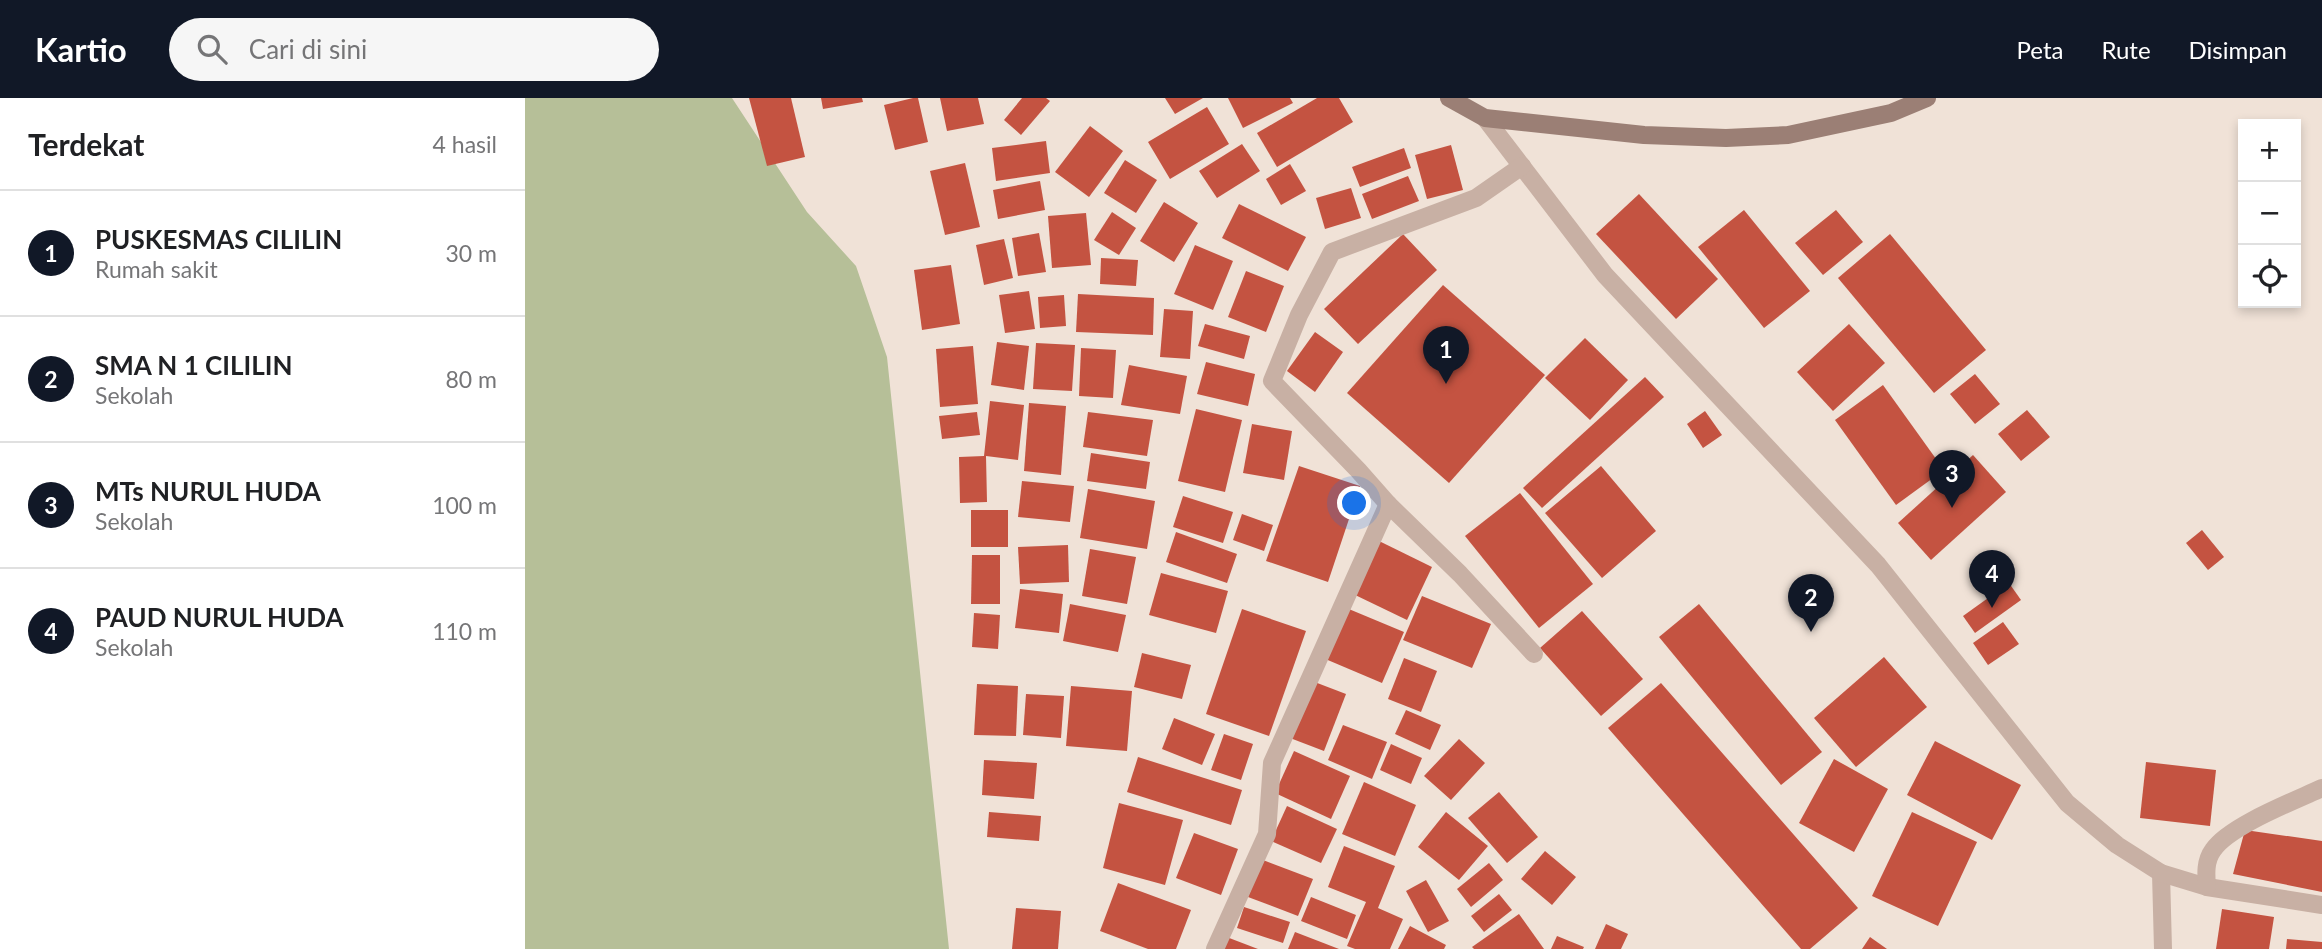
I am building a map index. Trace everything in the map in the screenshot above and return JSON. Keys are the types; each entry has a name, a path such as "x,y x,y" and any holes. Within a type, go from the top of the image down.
{"main road":[{"path":"1449,98 1485,118 1644,135 1726,138 1788,135 1891,113 1927,98"}],"street":[{"path":"1485,118 1605,275 1878,565 2067,803 2117,845 2161,873 2207,887 2322,905"},
{"path":"1522,166 1476,198 1332,253 1299,315 1272,381 1534,654"},
{"path":"1215,949 1267,834 1272,763 1388,504"},
{"path":"2207,887 2206,867 2212,850 2229,834 2322,788"},
{"path":"2161,873 2163,949"}],"green space":[{"path":"525,98 732,98 807,212 856,266 887,357 949,949 525,949"}],"building":[{"path":"749,98 791,98 805,157 767,166"},
{"path":"821,98 862,98 863,102 823,109"},
{"path":"918,98 928,142 895,150 884,105"},
{"path":"940,98 978,98 984,124 947,131"},
{"path":"1022,98 1046,98 1050,101 1021,135 1004,120"},
{"path":"1165,98 1203,98 1175,114"},
{"path":"1228,98 1290,98 1293,103 1243,128"},
{"path":"1317,98 1339,98 1353,122 1277,167 1257,133"},
{"path":"1207,107 1229,144 1170,179 1148,142"},
{"path":"1090,126 1123,151 1089,197 1055,172"},
{"path":"1046,141 1050,173 996,181 992,148"},
{"path":"1242,144 1260,171 1217,198 1199,171"},
{"path":"1451,145 1463,190 1427,199 1415,155"},
{"path":"1404,148 1411,168 1360,187 1352,167"},
{"path":"1125,160 1157,180 1136,213 1104,193"},
{"path":"965,163 980,227 945,235 930,171"},
{"path":"1290,164 1306,191 1281,205 1266,179"},
{"path":"1408,176 1419,201 1372,219 1362,194"},
{"path":"1040,181 1045,210 998,219 993,190"},
{"path":"1351,188 1361,218 1325,229 1316,198"},
{"path":"1639,194 1718,279 1676,319 1596,234"},
{"path":"1164,202 1198,223 1174,262 1140,241"},
{"path":"1239,204 1306,237 1288,271 1222,238"},
{"path":"1744,210 1810,291 1764,328 1698,247"},
{"path":"1836,210 1863,242 1823,275 1795,243"},
{"path":"1112,212 1136,228 1119,255 1094,240"},
{"path":"1086,213 1091,265 1052,268 1048,216"},
{"path":"1039,233 1046,272 1018,276 1012,238"},
{"path":"1403,234 1437,270 1358,344 1324,309"},
{"path":"1890,234 1986,350 1934,393 1838,278"},
{"path":"1004,239 1013,278 984,285 976,245"},
{"path":"1195,245 1233,261 1213,310 1174,294"},
{"path":"1101,258 1138,260 1136,286 1100,284"},
{"path":"951,265 960,324 922,330 914,270"},
{"path":"1246,271 1284,286 1266,332 1228,317"},
{"path":"1443,285 1545,375 1449,483 1347,393"},
{"path":"1029,291 1035,329 1005,333 999,295"},
{"path":"1078,294 1154,298 1153,335 1076,332"},
{"path":"1064,295 1066,326 1040,328 1038,297"},
{"path":"1164,309 1193,311 1190,359 1160,357"},
{"path":"1205,324 1250,336 1244,359 1198,346"},
{"path":"1849,324 1885,363 1833,411 1797,372"},
{"path":"1315,332 1343,352 1315,392 1287,371"},
{"path":"1585,338 1628,380 1590,420 1545,378"},
{"path":"997,342 1029,346 1024,390 991,385"},
{"path":"1036,343 1075,345 1072,391 1033,389"},
{"path":"973,346 978,404 940,407 936,349"},
{"path":"1081,348 1116,350 1113,398 1079,396"},
{"path":"1206,362 1255,374 1248,406 1197,394"},
{"path":"1129,365 1187,376 1180,414 1121,405"},
{"path":"1975,374 2000,404 1975,424 1950,394"},
{"path":"1645,377 1664,397 1542,508 1523,488"},
{"path":"1883,385 1944,470 1896,505 1835,420"},
{"path":"990,401 1024,405 1018,460 986,456 987,502 960,503 959,457 984,456"},
{"path":"1029,403 1066,406 1061,475 1024,471"},
{"path":"1196,409 1242,420 1225,492 1178,481"},
{"path":"2027,410 2050,437 2021,461 1998,434"},
{"path":"1705,411 1722,435 1703,448 1687,424"},
{"path":"977,412 980,435 942,439 939,416"},
{"path":"1088,412 1153,420 1147,456 1083,447"},
{"path":"1252,424 1292,431 1284,480 1243,473"},
{"path":"1091,453 1150,462 1146,489 1087,481"},
{"path":"1973,455 2006,492 1931,560 1898,523"},
{"path":"1299,466 1360,486 1328,582 1266,561"},
{"path":"1601,466 1656,531 1602,578 1545,513"},
{"path":"1022,481 1074,486 1070,522 1018,517"},
{"path":"1088,489 1155,501 1147,549 1080,538"},
{"path":"1520,493 1593,584 1539,628 1465,536"},
{"path":"1183,496 1233,512 1223,543 1173,527"},
{"path":"971,510 1008,510 1008,547 971,547"},
{"path":"1242,514 1273,525 1264,551 1233,540"},
{"path":"2202,530 2224,557 2208,570 2186,543"},
{"path":"1176,532 1237,554 1227,583 1166,562"},
{"path":"1377,540 1432,567 1407,620 1351,593"},
{"path":"1068,545 1069,582 1020,584 1018,547"},
{"path":"1090,549 1136,557 1127,604 1082,596"},
{"path":"972,555 1000,555 1000,604 971,604"},
{"path":"1161,573 1228,591 1216,633 1149,615"},
{"path":"2009,583 2021,600 1975,633 1963,616"},
{"path":"1020,589 1063,594 1059,633 1015,628"},
{"path":"1422,596 1491,624 1472,668 1403,640"},
{"path":"1070,604 1126,615 1118,652 1063,641"},
{"path":"1699,604 1822,752 1781,785 1659,637"},
{"path":"1344,607 1404,632 1382,683 1323,658"},
{"path":"1242,609 1306,631 1269,736 1206,714"},
{"path":"1582,611 1643,679 1601,716 1540,648"},
{"path":"974,613 1000,615 998,649 972,647"},
{"path":"2003,622 2019,644 1988,665 1973,643"},
{"path":"1142,653 1191,665 1182,699 1134,687"},
{"path":"1884,657 1927,707 1856,767 1814,718"},
{"path":"1404,658 1437,671 1421,712 1388,699"},
{"path":"1312,681 1346,694 1324,751 1290,738"},
{"path":"1661,683 1858,908 1810,949 1801,949 1608,728"},
{"path":"977,684 1018,686 1016,736 974,735"},
{"path":"1071,686 1132,691 1127,751 1066,746"},
{"path":"1026,694 1064,696 1061,738 1023,735"},
{"path":"1406,710 1441,725 1430,750 1395,734"},
{"path":"1174,718 1215,734 1202,765 1162,749"},
{"path":"1343,725 1387,742 1372,779 1328,760"},
{"path":"1224,734 1253,744 1241,780 1211,770"},
{"path":"1459,739 1485,763 1451,800 1424,776"},
{"path":"1935,741 2021,785 1992,840 1907,795"},
{"path":"1391,744 1422,758 1411,784 1380,770"},
{"path":"1294,751 1350,776 1331,819 1275,793"},
{"path":"1138,757 1242,790 1231,825 1127,792"},
{"path":"1834,759 1888,789 1854,852 1799,823"},
{"path":"984,760 1037,763 1034,799 982,795"},
{"path":"2146,762 2216,770 2210,826 2140,818"},
{"path":"1364,782 1416,805 1395,856 1342,834"},
{"path":"1499,792 1538,837 1507,863 1468,818"},
{"path":"1119,803 1183,820 1165,885 1103,868"},
{"path":"1287,806 1337,829 1321,863 1271,841"},
{"path":"989,812 1041,816 1039,841 987,837"},
{"path":"1446,812 1488,846 1459,880 1418,847"},
{"path":"1912,812 1977,842 1938,926 1872,896"},
{"path":"2245,830 2322,841 2322,892 2233,874"},
{"path":"1194,833 1238,849 1221,895 1176,878"},
{"path":"1344,846 1395,866 1378,908 1403,919 1390,949 1355,949 1347,946 1366,902 1328,887"},
{"path":"1545,851 1576,877 1552,905 1521,879"},
{"path":"1263,860 1313,879 1298,916 1248,897"},
{"path":"1489,863 1503,880 1471,907 1457,889"},
{"path":"1426,880 1449,921 1428,932 1406,891"},
{"path":"1118,883 1191,910 1176,949 1148,949 1100,931"},
{"path":"1499,894 1512,910 1484,932 1471,916"},
{"path":"1311,897 1356,915 1347,939 1301,921"},
{"path":"1244,907 1290,922 1283,943 1237,928"},
{"path":"1016,908 1061,911 1058,949 1012,949"},
{"path":"2222,909 2274,917 2269,949 2216,949"},
{"path":"1519,914 1544,949 1472,947"},
{"path":"1606,924 1628,934 1621,949 1595,949"},
{"path":"1410,926 1446,945 1444,949 1398,949"},
{"path":"1295,932 1339,949 1288,949"},
{"path":"1224,936 1258,949 1219,949"},
{"path":"1557,936 1584,947 1551,949"},
{"path":"1870,937 1887,949 1862,949"},
{"path":"2287,939 2322,942 2322,949 2286,949"}],"place":[{"name":"PUSKESMAS CILILIN","path":"1446,384"},
{"name":"MTs NURUL HUDA","path":"1952,508"},
{"name":"PAUD NURUL HUDA","path":"1992,608"},
{"name":"SMA N 1 CILILIN","path":"1811,632"}]}
